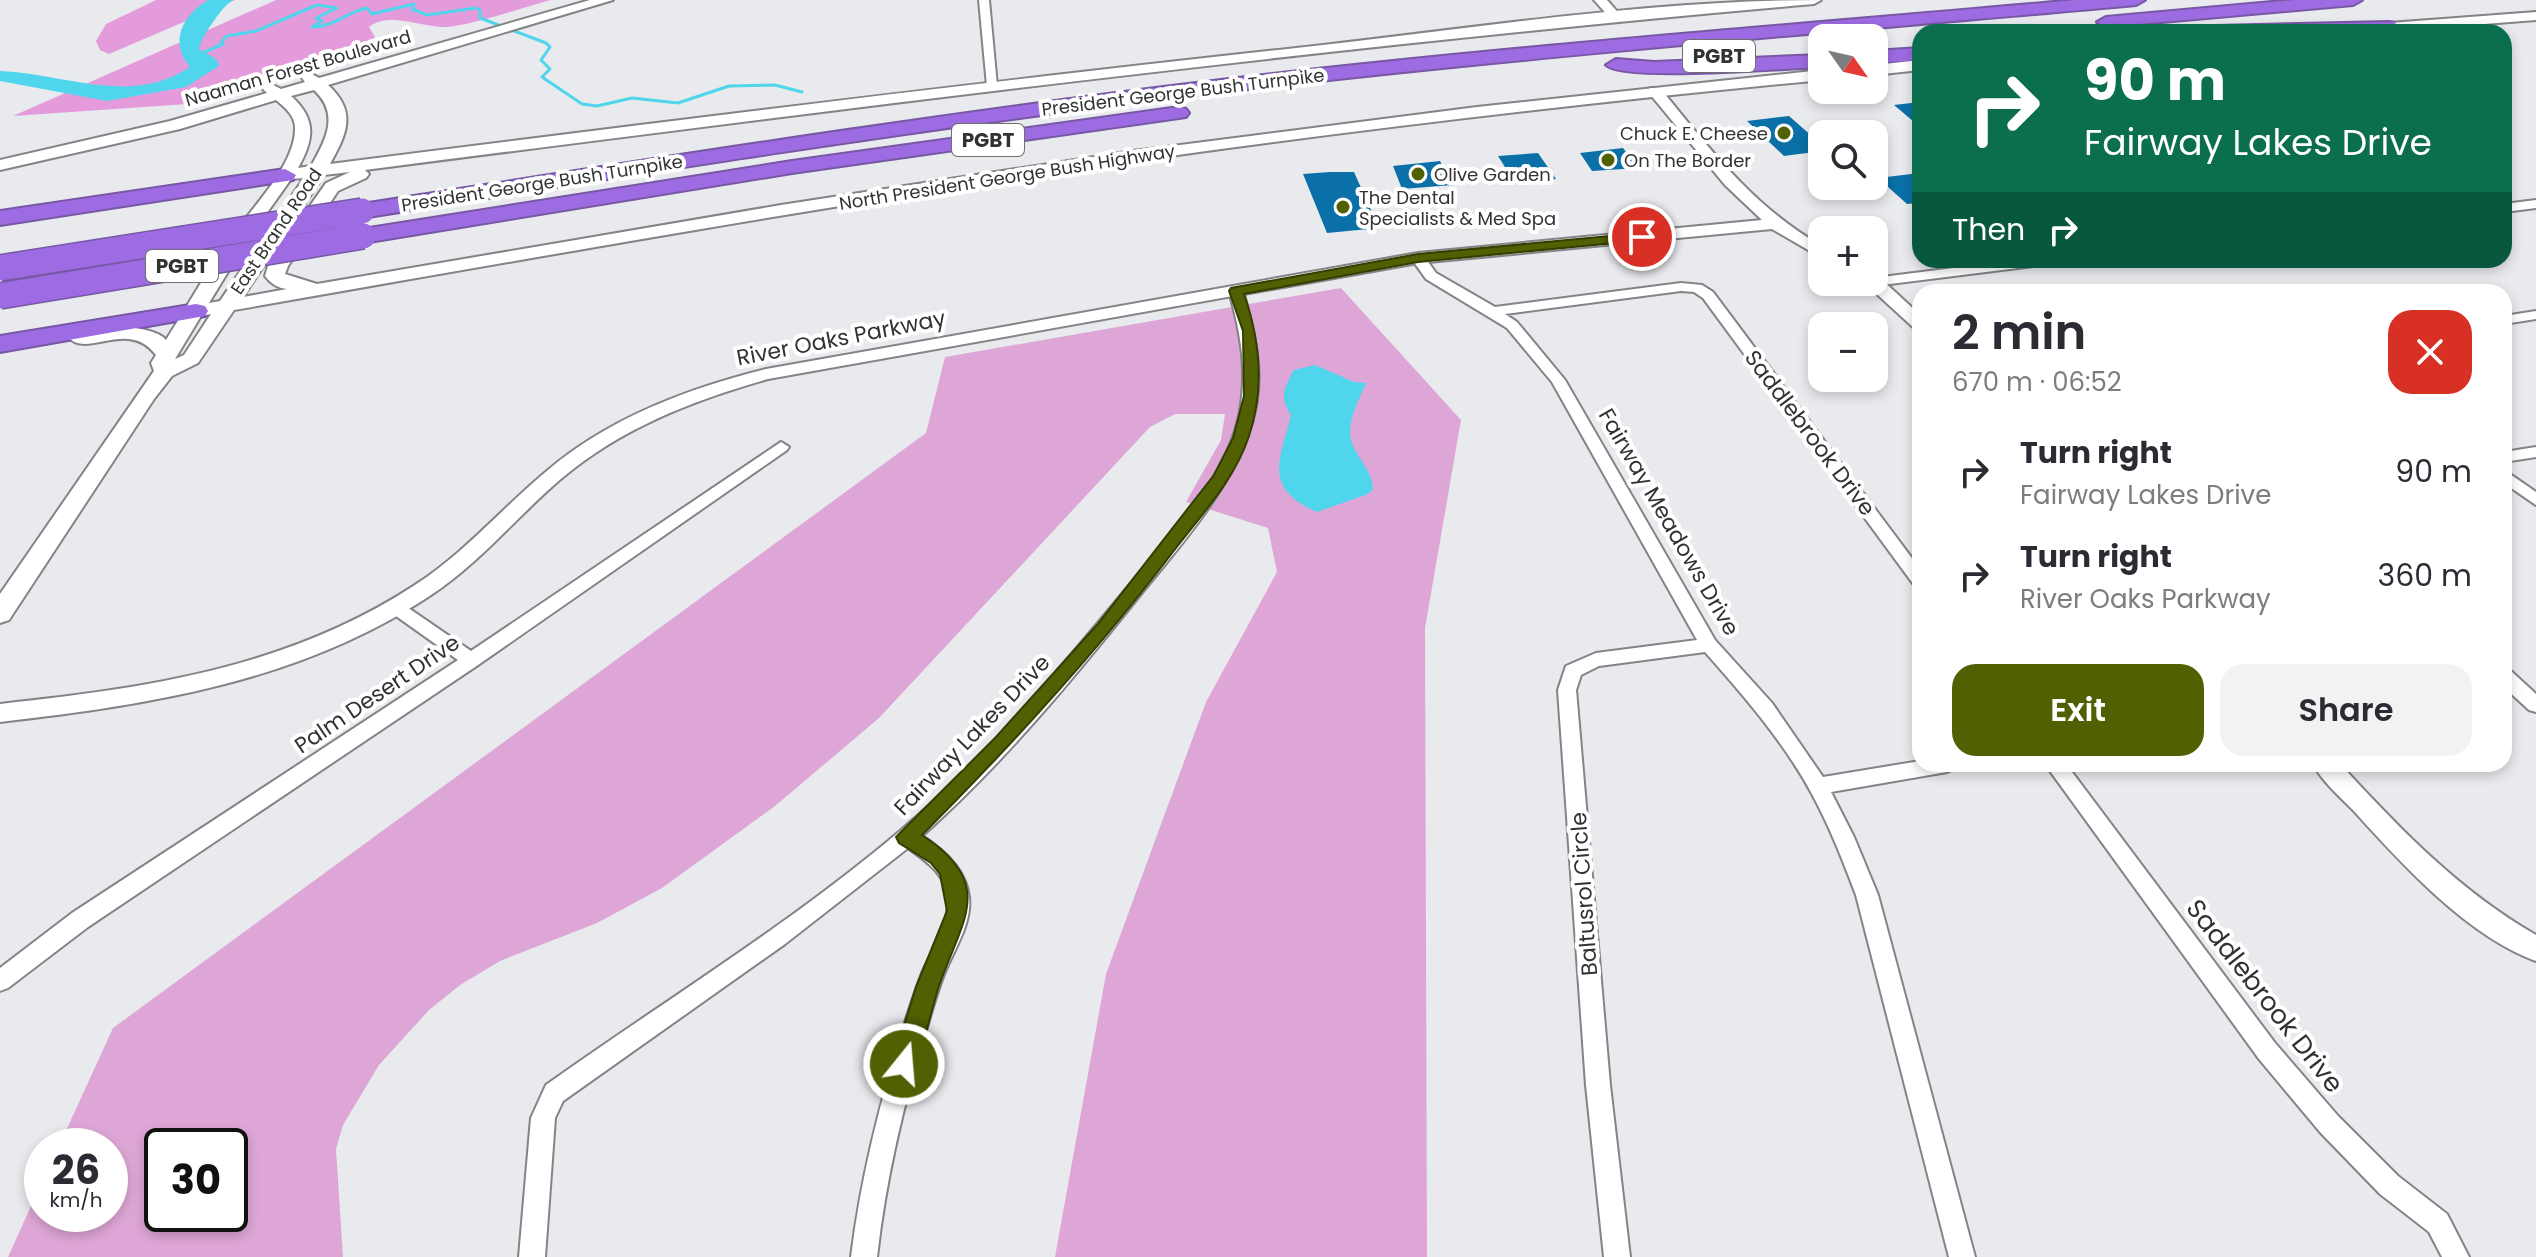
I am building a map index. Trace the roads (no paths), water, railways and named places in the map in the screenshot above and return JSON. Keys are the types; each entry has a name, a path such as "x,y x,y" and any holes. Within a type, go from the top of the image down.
{"highway":[{"path":"1669,41 1822,13 1949,0"},
{"name":"President George Bush Turnpike","path":"0,268 843,136 1091,102 1387,68 2136,0"},
{"path":"2086,24 2353,0"},
{"path":"1888,41 1912,39"},
{"name":"PGBT","path":"1476,80 1808,48"},
{"path":"1888,56 1912,55"},
{"path":"1616,65 1654,68 1808,62"},
{"name":"President George Bush Turnpike","path":"0,296 792,167 1259,103"},
{"path":"0,218 285,175"},
{"path":"0,344 196,311"}],"main road":[{"name":"Naaman Forest Boulevard","path":"555,10 578,0"},
{"name":"Naaman Forest Boulevard","path":"0,163 275,92 555,10 606,0"},
{"path":"314,81 336,107 338,134 349,154 370,160 992,86 1616,17 1814,0"},
{"path":"2429,24 2536,16"},
{"path":"1888,68 1912,66"},
{"name":"North President George Bush Highway","path":"196,311 376,278 1128,157 1655,91 1808,76"},
{"name":"East Brand Road","path":"0,614 166,364 237,242 285,175 305,133 301,116 275,92"},
{"name":"East Brand Road","path":"166,364 191,359 317,172 338,134"},
{"path":"285,175 493,147"},
{"path":"376,278 301,286 284,283 275,276 278,266 332,187 346,178 493,147"},
{"path":"43,337 70,338 111,332 139,332 154,338 166,364"}],"street":[{"path":"984,0 992,86"},
{"path":"1600,0 1616,17"},
{"path":"1655,91 1726,178 1772,224 1808,245"},
{"path":"2512,207 2536,204"},
{"name":"River Oaks Parkway","path":"0,713 131,697 209,682 337,636 395,607 448,573 490,539 520,506 585,450 639,420 714,389 766,374 1418,258 1772,224"},
{"name":"Fairway Meadows Drive","path":"1418,258 1431,276 1512,325 1558,380 1709,645 1765,708 1818,786 1844,837 1867,895 1962,1257"},
{"path":"1888,280 1985,268"},
{"name":"Saddlebrook Drive","path":"1493,311 1622,292 1697,288 1708,295 1912,570"},
{"name":"Fairway Lakes Drive","path":"532,1257 543,1118 554,1093 769,943 907,837 984,762 1104,630 1222,477 1241,438 1252,396 1250,331 1236,291"},
{"path":"1888,295 1912,317"},
{"path":"2512,319 2536,315"},
{"name":"Palm Desert Drive","path":"0,981 80,920 471,660 781,447"},
{"path":"2512,456 2536,452"},
{"path":"2512,481 2536,500"},
{"path":"395,607 471,660"},
{"name":"Baltusrol Circle","path":"1617,1257 1598,1085 1567,690 1573,671 1596,660 1709,645"},
{"path":"2512,683 2536,705"},
{"path":"1818,786 1912,770"},
{"name":"Saddlebrook Drive","path":"2061,772 2267,1051 2329,1124 2389,1185 2438,1223 2453,1250"},
{"path":"2332,772 2405,851 2448,891 2496,926 2536,949"},
{"path":"864,1257 879,1164 896,1089 928,987 958,911 950,870 938,857 907,837"}],"water":[{"path":"208,0 233,0 213,23 199,49 216,59 219,66 186,87 107,101 0,81 0,71 96,85 144,85 167,79 190,67 180,49 181,30 191,13"},
{"path":"1315,365 1354,382 1366,383 1354,412 1350,436 1370,476 1373,489 1368,494 1317,512 1288,493 1279,472 1291,415 1285,403 1285,387 1294,370"}],"waterway":[{"path":"200,54 223,44 221,42 227,36 256,31 317,5 337,8 316,18 322,21 312,27 327,25 367,8 372,14 414,4 412,9 427,15 476,8 480,10 480,18 546,43 550,47 541,60 550,69 542,77 582,104 597,106 632,98 678,103 729,86 775,85 802,92"}],"place":[{"name":"Chuck E. Cheese","path":"1784,133"},
{"name":"On The Border","path":"1608,160"},
{"name":"Olive Garden","path":"1418,174"},
{"name":"The Dental Specialists & Med Spa","path":"1343,207"}]}
